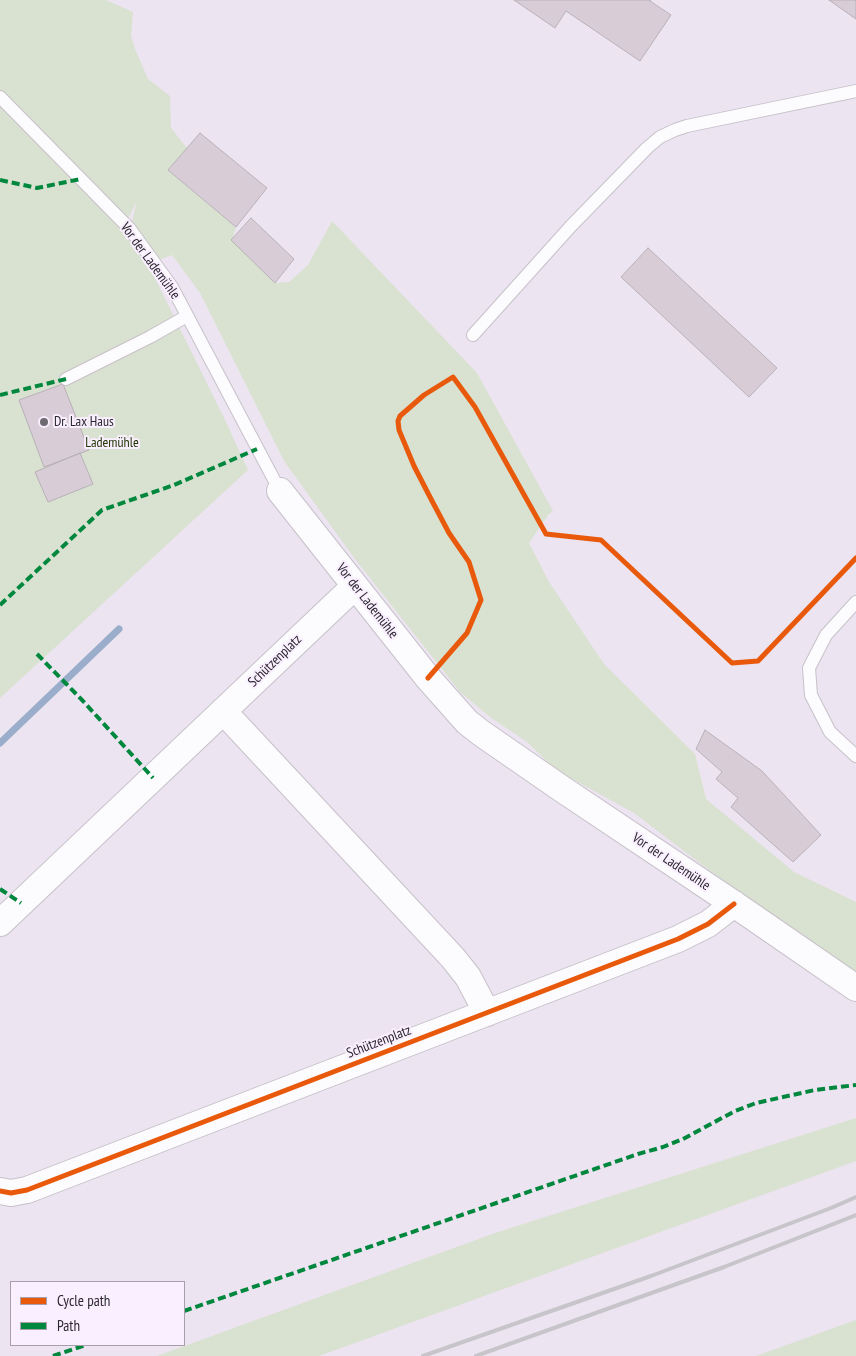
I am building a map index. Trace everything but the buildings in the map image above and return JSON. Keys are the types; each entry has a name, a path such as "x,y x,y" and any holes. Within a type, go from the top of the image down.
{"street":[{"name":"Vor der Lademühle","path":"280,491 428,678 467,722 553,783 856,988"},
{"name":"Schützenplatz","path":"0,924 355,586"},
{"path":"223,711 453,958 468,978 487,1013"},
{"name":"Schützenplatz","path":"0,1191 11,1193 27,1190 678,939 708,924 734,904"}],"lane":[{"path":"473,335 571,226 660,137 687,126 856,91"},
{"name":"Vor der Lademühle","path":"0,97 130,229 172,287 280,491"},
{"path":"66,379 150,337 187,316"},
{"path":"856,602 826,635 809,668 811,695 830,732 856,756"},
{"path":"0,1200 27,1190"}],"green space":[{"name":"Lademühle","path":"0,0 106,0 133,12 131,36 148,79 170,96 171,128 187,148 168,170 236,227 232,240 275,283 289,282 308,265 332,221 477,373 553,511 548,515 529,543 549,582 604,664 695,754 706,799 794,872 856,902 856,984 760,906 634,813 556,770 527,742 490,717 460,692 355,559 284,461 200,293 172,255 148,264 248,470 0,698","holes":["137,201 130,229 122,231"]},
{"path":"856,1118 856,1161 319,1356 157,1356 495,1233"},
{"path":"856,1320 856,1356 756,1356"}],"waterway":[{"path":"0,743 119,629"}],"railway":[{"path":"423,1356 651,1276 856,1197"},
{"path":"476,1356 724,1267 856,1215"}],"marked path":[{"path":"0,180 37,188 81,179"},
{"path":"0,395 66,379"},
{"path":"0,605 102,510 174,485 257,449"},
{"path":"37,654 153,778"},
{"path":"0,889 21,903"},
{"path":"185,1311 663,1147 683,1139 735,1111 756,1103 815,1090 856,1085"},
{"path":"53,1356 83,1346"}],"cycle path":[{"path":"428,678 467,633 481,600 469,562 449,533 414,466 399,430 398,421 400,416 424,395 453,377 475,407 546,534 601,540 732,663 758,661 856,558"},
{"path":"0,1191 11,1193 27,1190 678,939 708,924 734,904"}],"place":[{"name":"Dr. Lax Haus","path":"44,422"}]}
